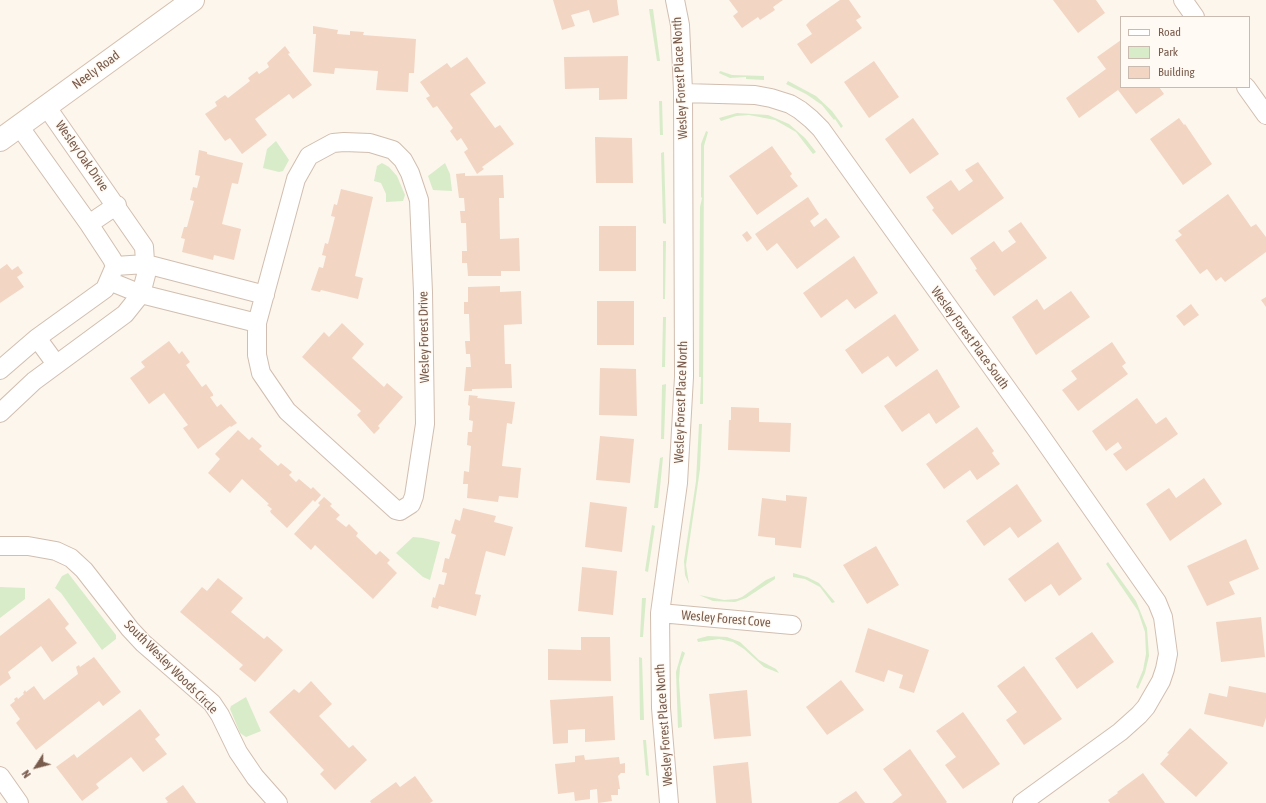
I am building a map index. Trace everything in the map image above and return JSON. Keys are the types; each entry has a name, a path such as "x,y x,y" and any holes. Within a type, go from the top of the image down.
{"street":[{"name":"Neely Road","path":"0,140 192,0"},
{"name":"Wesley Forest Place North","path":"669,803 661,708 660,613 678,483 683,412 683,93 680,25 675,0"},
{"path":"1183,0 1194,16"},
{"path":"1247,88 1266,116"},
{"name":"Wesley Forest Place South","path":"683,93 755,95 771,98 800,110 820,129 1149,589 1163,617 1168,654 1165,670 1161,681 1146,707 1132,722 1022,803"},
{"name":"Wesley Oak Drive","path":"0,414 34,381 114,324 125,314 141,294 146,275 144,247 117,206 46,106"},
{"path":"0,370 37,338 105,289 112,274 112,259 89,224 19,126"},
{"name":"Wesley Forest Drive","path":"333,142 370,143 393,150 403,160 410,173 419,200 423,292 425,424 414,496 411,504 400,511 396,510 287,411 261,373 256,340 257,323 296,179 309,156 333,142"},
{"name":"Wesley Oak Drive","path":"89,224 117,206"},
{"path":"112,274 146,264 265,295"},
{"path":"112,274 141,294 257,323"},
{"path":"37,338 56,364"},
{"name":"South Wesley Woods Circle","path":"0,546 28,546 56,551 71,558 84,570 130,629 143,643 212,703 220,714 238,752 255,777 278,803"},
{"name":"Wesley Forest Cove","path":"660,613 792,625"},
{"path":"0,776 19,803"}],"green space":[{"path":"649,9 653,9 660,61 657,61"},
{"path":"720,71 732,75 764,76 764,80 746,79 746,77 730,78 719,73"},
{"path":"788,81 816,96 832,111 843,126 841,128 822,105 806,94 786,84"},
{"path":"659,101 662,101 663,135 660,135"},
{"path":"737,113 768,115 789,124 805,138 816,152 813,154 796,132 775,120 749,115 736,116 721,121 719,118"},
{"path":"706,131 708,132 704,146 703,404 700,404 700,207 702,198 701,144"},
{"path":"276,141 289,160 283,171 279,172 263,168 267,149"},
{"path":"664,152 666,224 663,223 661,153"},
{"path":"382,163 389,167 397,176 405,195 403,201 386,202 386,194 381,183 374,181 377,166"},
{"path":"445,163 450,174 452,191 433,190 428,176"},
{"path":"663,241 666,241 665,299 663,299"},
{"path":"663,317 666,317 665,367 662,367"},
{"path":"666,384 664,439 661,439 662,385"},
{"path":"699,424 702,424 700,469 686,565 689,584 685,575 684,561 696,481"},
{"path":"663,457 658,508 654,508 660,458"},
{"path":"652,525 655,526 648,572 645,571"},
{"path":"413,537 440,542 430,580 423,577 396,553"},
{"path":"1108,562 1136,601 1147,628 1149,656 1145,673 1138,689 1136,687 1143,670 1146,654 1145,632 1138,611 1106,564"},
{"path":"68,573 116,635 116,639 102,650 61,593 55,588 62,576"},
{"path":"793,573 807,577 819,583 835,602 832,603 820,587 805,579 793,577"},
{"path":"775,576 775,579 746,598 735,602 713,601 699,595 724,600 737,599 766,580"},
{"path":"0,587 25,588 25,599 0,618"},
{"path":"642,598 646,598 643,637 640,637"},
{"path":"708,636 727,637 740,642 759,660 776,669 779,673 764,667 744,649 733,642 719,639 698,642 697,639"},
{"path":"682,651 685,653 680,667 679,680 682,727 678,728 676,672"},
{"path":"639,657 642,658 644,720 640,720"},
{"path":"246,697 261,731 246,737 240,733 230,709 231,706"},
{"path":"643,740 646,740 649,776 646,775"}],"building":[{"path":"553,0 617,0 619,15 593,23 589,10 571,15 575,26 562,30"},
{"path":"729,0 783,0 773,7 775,10 760,20 758,17 742,28 733,16 738,12"},
{"path":"840,0 849,0 861,17 856,20 862,28 811,64 797,44 812,34 806,25"},
{"path":"1053,0 1096,0 1105,13 1078,33"},
{"path":"313,26 338,30 337,34 350,35 350,31 364,32 363,35 416,39 414,73 409,73 408,92 376,90 378,71 335,68 334,74 313,72 316,34 313,34"},
{"path":"1120,41 1120,88 1160,88 1164,94 1136,114 1118,90 1079,118 1066,98 1106,69 1097,57"},
{"path":"285,46 290,53 288,54 312,85 293,99 289,94 255,119 267,135 242,154 230,138 225,141 205,114 217,106 215,102 225,95 228,98 250,81 248,78 257,71 259,74 269,67 267,63"},
{"path":"628,56 627,99 599,100 599,88 565,89 564,57"},
{"path":"467,57 486,83 470,94 495,128 500,125 514,144 482,167 484,169 477,174 464,152 468,149 461,138 457,141 450,131 453,128 437,106 433,108 426,98 430,96 420,82 447,63 451,68"},
{"path":"874,61 899,97 869,118 844,82"},
{"path":"913,118 939,154 910,174 885,139"},
{"path":"1179,118 1184,125 1185,124 1212,164 1183,185 1150,139"},
{"path":"595,137 632,138 633,183 596,183"},
{"path":"772,146 792,174 790,176 798,186 757,215 729,176"},
{"path":"199,150 207,152 207,154 243,163 238,184 232,183 222,224 241,229 234,260 214,255 213,260 182,252 185,239 181,238 184,227 187,227 194,201 190,200 193,187 197,188 200,176 195,175"},
{"path":"978,162 1004,198 952,235 932,210 934,208 926,197 951,180 959,191 973,181 965,170"},
{"path":"465,173 465,176 503,175 504,198 499,198 500,239 519,238 520,271 501,271 501,276 468,276 467,263 462,263 462,251 467,251 466,223 461,223 460,211 465,211 464,198 459,198 456,174"},
{"path":"341,189 373,197 355,276 363,278 358,299 321,290 320,292 311,290 319,267 323,268 326,256 322,255 325,243 328,244 335,217 331,216 334,204 337,205"},
{"path":"1228,194 1251,227 1256,224 1266,237 1266,252 1225,282 1221,277 1216,281 1207,269 1200,274 1175,240 1182,235 1178,231"},
{"path":"808,197 819,214 810,221 814,227 826,218 840,237 797,269 777,243 767,251 755,234"},
{"path":"1021,222 1047,258 994,296 975,270 977,269 970,258 994,241 1002,252 1016,242 1008,231"},
{"path":"599,226 636,226 636,271 599,271"},
{"path":"747,231 752,238 747,242 742,235"},
{"path":"854,256 878,293 855,309 847,299 821,318 803,293"},
{"path":"7,264 12,270 18,266 23,273 17,277 24,287 0,303 0,269"},
{"path":"500,286 500,292 521,291 522,324 504,325 505,364 511,364 512,388 472,389 472,391 464,391 466,367 471,367 470,354 466,354 465,341 470,341 469,314 464,314 464,302 468,302 468,287"},
{"path":"1071,291 1090,317 1036,355 1012,317 1037,299 1044,310"},
{"path":"1266,297 1266,307 1261,300"},
{"path":"597,301 634,301 634,345 597,345"},
{"path":"1191,304 1199,315 1184,326 1176,316"},
{"path":"895,314 919,350 896,367 888,356 862,374 845,350"},
{"path":"342,323 364,344 352,358 384,387 387,383 403,397 378,426 380,428 374,434 357,415 361,411 302,357 324,332 329,337"},
{"path":"169,341 179,354 182,351 190,362 186,365 202,387 206,384 213,394 213,396 210,397 217,407 221,404 237,423 231,427 230,426 198,449 183,428 188,425 164,393 149,404 130,378 145,367 141,362"},
{"path":"1112,342 1126,363 1122,366 1128,374 1078,411 1062,390 1077,379 1071,371"},
{"path":"600,368 636,369 637,416 599,415"},
{"path":"937,369 960,407 936,424 929,413 902,432 884,406"},
{"path":"469,395 478,396 477,398 515,402 512,424 507,423 502,466 521,468 518,498 499,496 498,502 467,498 468,484 463,484 464,471 469,472 471,446 467,445 468,432 472,432 473,421 469,420"},
{"path":"1137,398 1156,424 1166,417 1178,434 1126,471 1113,454 1122,448 1118,442 1106,451 1092,431"},
{"path":"731,407 759,408 759,422 791,423 790,452 728,450"},
{"path":"977,427 994,451 992,453 1000,464 977,480 970,470 944,489 926,464"},
{"path":"238,430 249,440 252,437 262,446 259,449 278,466 281,463 292,472 289,475 296,482 299,479 311,489 313,487 321,495 315,502 313,500 287,528 271,513 270,511 272,509 267,505 269,504 242,479 230,493 208,473 220,459 215,454"},
{"path":"600,436 634,439 630,483 596,480"},
{"path":"1204,478 1222,504 1170,541 1146,504 1169,488 1176,498"},
{"path":"1017,484 1042,521 1018,538 1010,527 984,546 966,521"},
{"path":"786,495 807,497 801,548 775,545 775,538 758,536 762,498 786,501"},
{"path":"324,497 332,504 330,506 340,515 336,519 346,527 349,524 358,533 356,536 376,555 380,551 390,560 387,563 397,573 373,599 315,545 311,550 294,534 320,505 318,503"},
{"path":"590,502 627,507 622,552 585,547"},
{"path":"463,508 496,516 494,522 513,527 505,556 486,551 475,594 481,595 476,616 439,606 438,609 431,607 433,597 435,598 439,584 444,585 447,573 442,572 445,558 449,559 456,535 451,533 455,519 460,521"},
{"path":"1246,539 1259,569 1229,582 1235,594 1207,606 1187,566"},
{"path":"1058,542 1082,579 1059,596 1051,584 1025,602 1008,579"},
{"path":"876,546 899,585 867,604 843,565"},
{"path":"582,567 617,571 613,615 578,611"},
{"path":"218,578 243,598 231,612 264,639 267,636 283,650 255,682 239,669 243,665 180,612 202,587 207,591"},
{"path":"49,598 69,624 65,628 77,643 52,662 41,646 8,672 11,678 0,686 0,636"},
{"path":"1261,617 1265,657 1221,662 1216,622"},
{"path":"868,628 929,650 914,693 899,688 903,675 888,670 884,682 855,672"},
{"path":"1092,632 1114,662 1077,689 1055,658"},
{"path":"581,637 610,637 611,681 548,680 548,649 581,650"},
{"path":"94,657 121,692 103,706 99,701 36,750 16,723 20,719 10,705 15,701 14,699 17,697 18,699 24,694 23,693 25,690 26,692 34,686 44,700 78,674 76,667 79,665 80,667"},
{"path":"1024,666 1062,719 1024,745 1006,720 1017,712 997,686"},
{"path":"841,680 864,710 827,735 806,707"},
{"path":"311,681 332,704 319,716 349,748 353,745 367,760 335,790 320,774 324,770 269,712 294,689 299,693"},
{"path":"1229,686 1266,693 1266,718 1263,727 1204,714 1209,693 1227,697"},
{"path":"747,690 751,736 714,739 709,694"},
{"path":"613,696 615,740 585,742 585,729 568,730 568,743 553,744 550,700"},
{"path":"140,709 160,735 155,739 167,754 143,772 131,757 96,784 99,788 82,801 56,767 74,754 77,758"},
{"path":"963,712 1000,764 963,789 945,765 956,757 936,731"},
{"path":"1190,728 1228,763 1196,797 1160,764 1169,754 1167,753"},
{"path":"910,749 947,802 946,803 892,803 902,795 883,769"},
{"path":"584,755 585,760 619,757 620,764 625,763 625,773 621,773 618,776 620,789 618,789 618,795 611,795 612,801 598,803 597,789 590,790 590,799 575,801 574,792 558,794 555,764 575,762 575,756"},
{"path":"748,762 752,803 716,803 713,766"},
{"path":"1143,773 1165,803 1110,803 1108,800"},
{"path":"415,776 433,801 430,803 371,803 370,801 396,782 400,787"},
{"path":"183,785 196,803 166,803 168,802 165,798"},
{"path":"856,791 865,803 838,803"}]}
